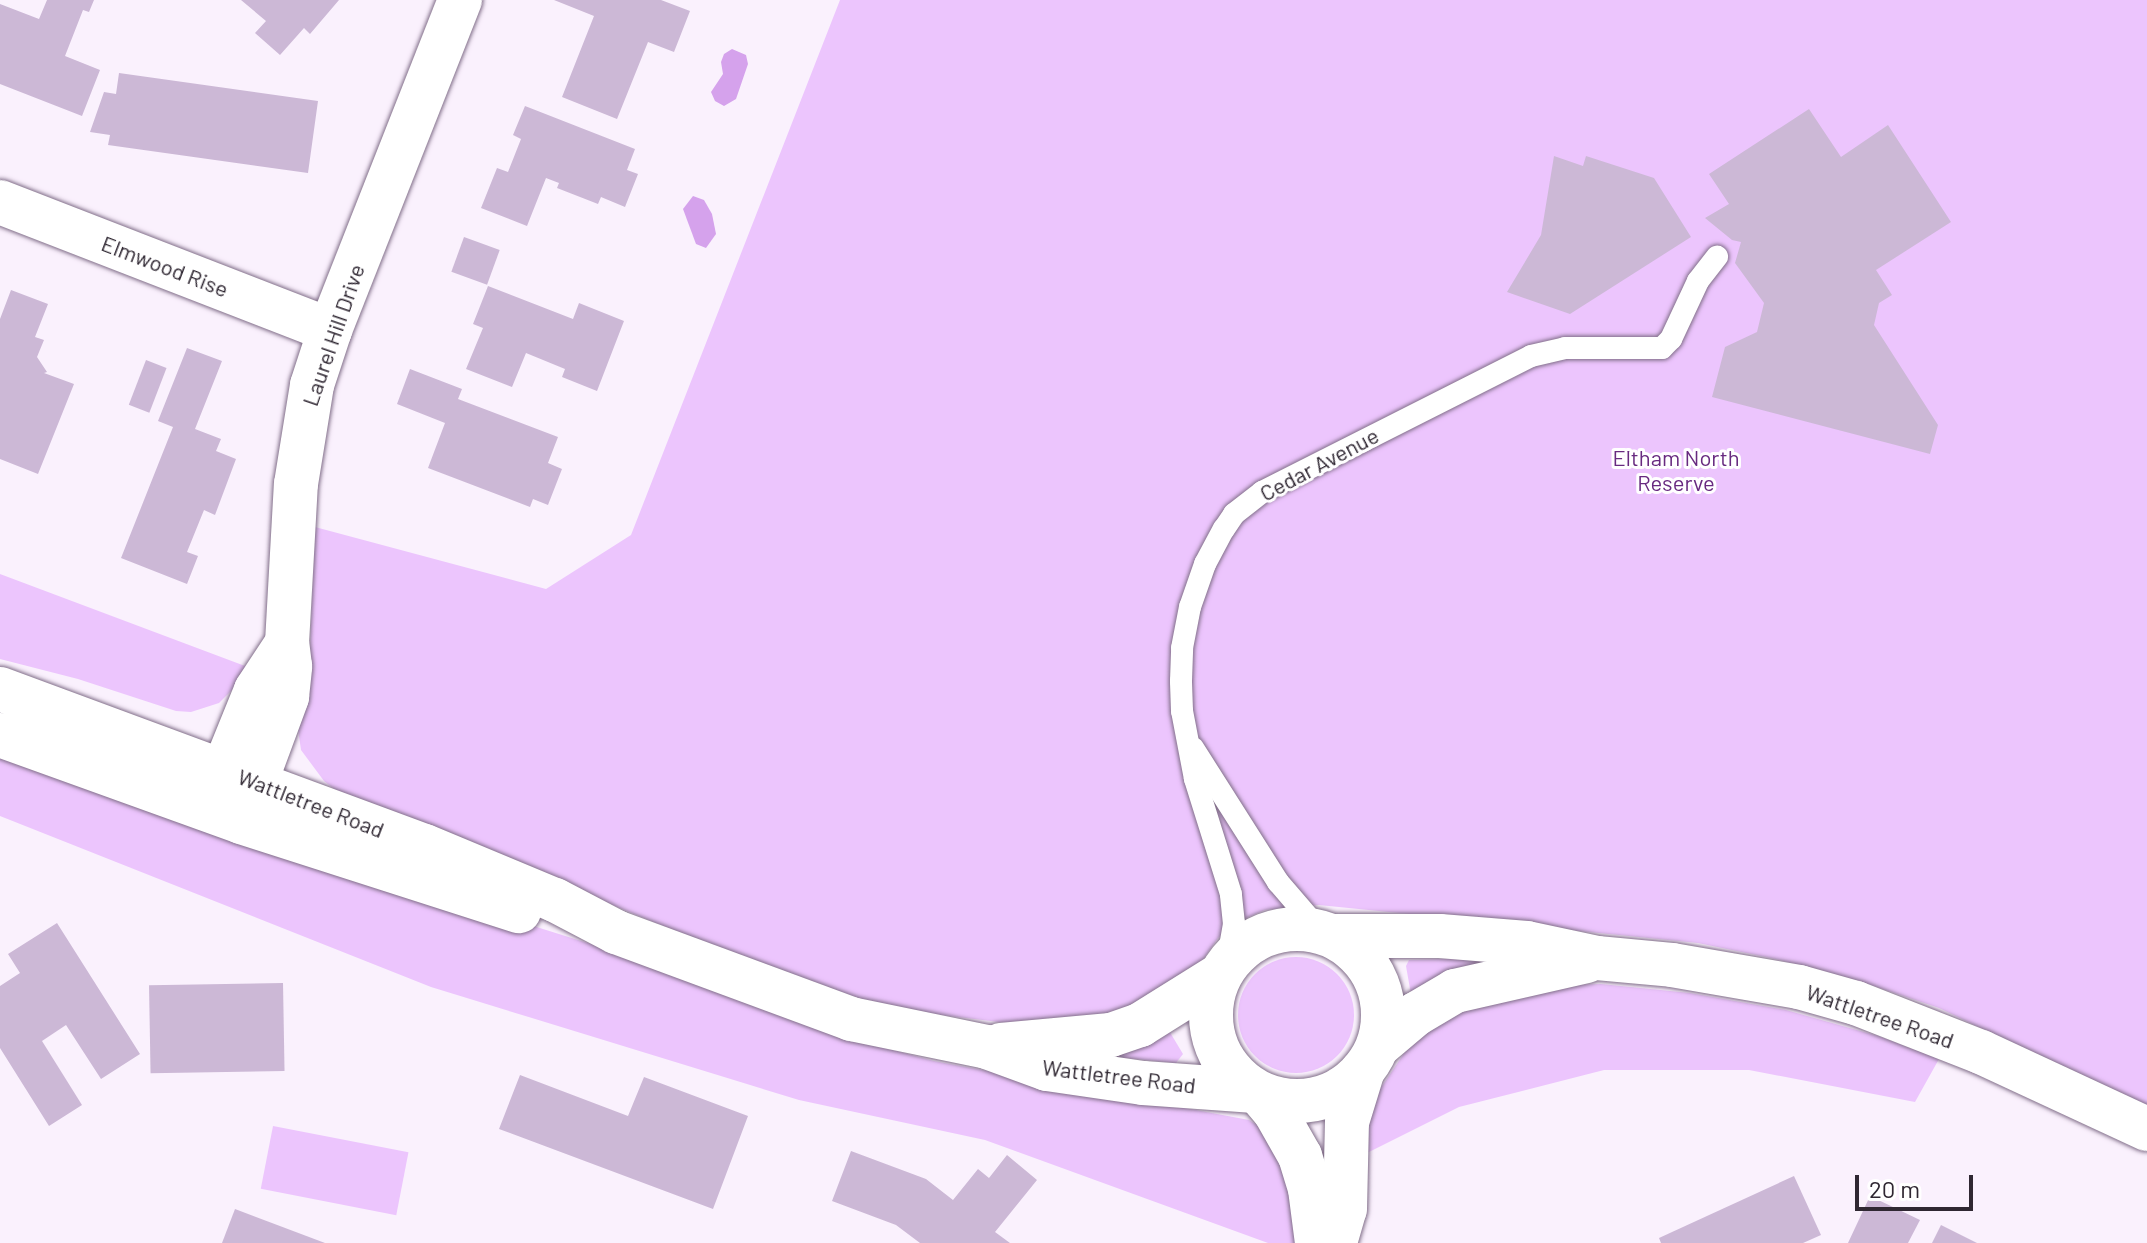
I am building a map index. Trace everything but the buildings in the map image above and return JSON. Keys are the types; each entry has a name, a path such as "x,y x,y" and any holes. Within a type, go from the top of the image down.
{"main road":[{"name":"Laurel Hill Drive","path":"225,817 240,775 256,690 287,643 302,438 312,385 330,330 460,0"},
{"name":"Elmwood Rise","path":"0,202 330,330"},
{"name":"Wattletree Road","path":"0,689 240,775 511,880 616,932 851,1019 987,1047 1047,1069 1143,1083 1257,1092"},
{"name":"Wattletree Road","path":"0,735 225,817 494,904 616,932"},
{"path":"1317,1243 1310,1189 1300,1156 1281,1120 1223,1060 1214,1040 1210,1018 1213,995 1224,969 1246,946 1269,933 1295,929 1327,934 1354,951 1371,970 1381,995 1383,1020 1347,1122 1345,1209 1335,1243"},
{"name":"Wattletree Road","path":"1327,934 1484,938 1527,943 1597,958 1743,976 1856,1003 1981,1052 2147,1129"},
{"name":"Wattletree Road","path":"1370,1058 1416,1014 1455,991 1597,958"},
{"name":"Wattletree Road","path":"987,1047 1111,1035 1140,1025 1224,969"},
{"path":"1257,1092 1287,1101 1315,1100 1342,1089 1370,1058"}],"lane":[{"name":"Cedar Avenue","path":"1224,969 1234,924 1231,894 1204,814 1182,711 1181,681 1190,607 1215,543 1248,502 1316,464 1531,356 1565,348 1657,350 1667,345 1698,281 1717,257"},
{"name":"Cedar Avenue","path":"1190,744 1278,882 1327,934"}],"green space":[{"name":"Eltham North Reserve","path":"840,0 2147,0 2147,1108 1939,1008 1862,982 1780,960 1698,943 1319,905 1265,910 1239,921 1218,938 1197,968 1120,1015 1007,1023 933,1014 834,993 734,955 338,792 324,781 301,750 298,729 310,649 315,527 546,589 631,535"},
{"path":"0,574 253,669 219,703 191,712 176,711 78,679 0,659"},
{"path":"0,758 613,951 851,1039 934,1061 1249,1120 1276,1138 1304,1243 1268,1243 985,1140 799,1100 431,987 0,816"},
{"path":"1296,957 1318,961 1337,974 1350,993 1354,1015 1350,1037 1337,1056 1318,1069 1296,1073 1274,1069 1255,1056 1242,1037 1238,1015 1242,993 1255,974 1274,961"},
{"path":"1510,957 1412,1000 1406,966 1409,960"},
{"path":"1601,984 1690,993 1786,1010 1878,1036 1939,1059 1915,1102 1749,1070 1604,1070 1459,1107 1357,1158 1376,1095 1409,1046 1443,1017 1566,985"},
{"path":"1168,1029 1183,1054 1176,1063 1086,1054"},
{"path":"273,1126 408,1152 396,1215 261,1189"}],"shaded area":[{"path":"732,49 746,55 748,64 736,99 724,106 715,101 711,92 723,74 721,62 724,54"},
{"path":"693,196 704,200 712,214 716,234 706,248 696,244 683,209"}]}
